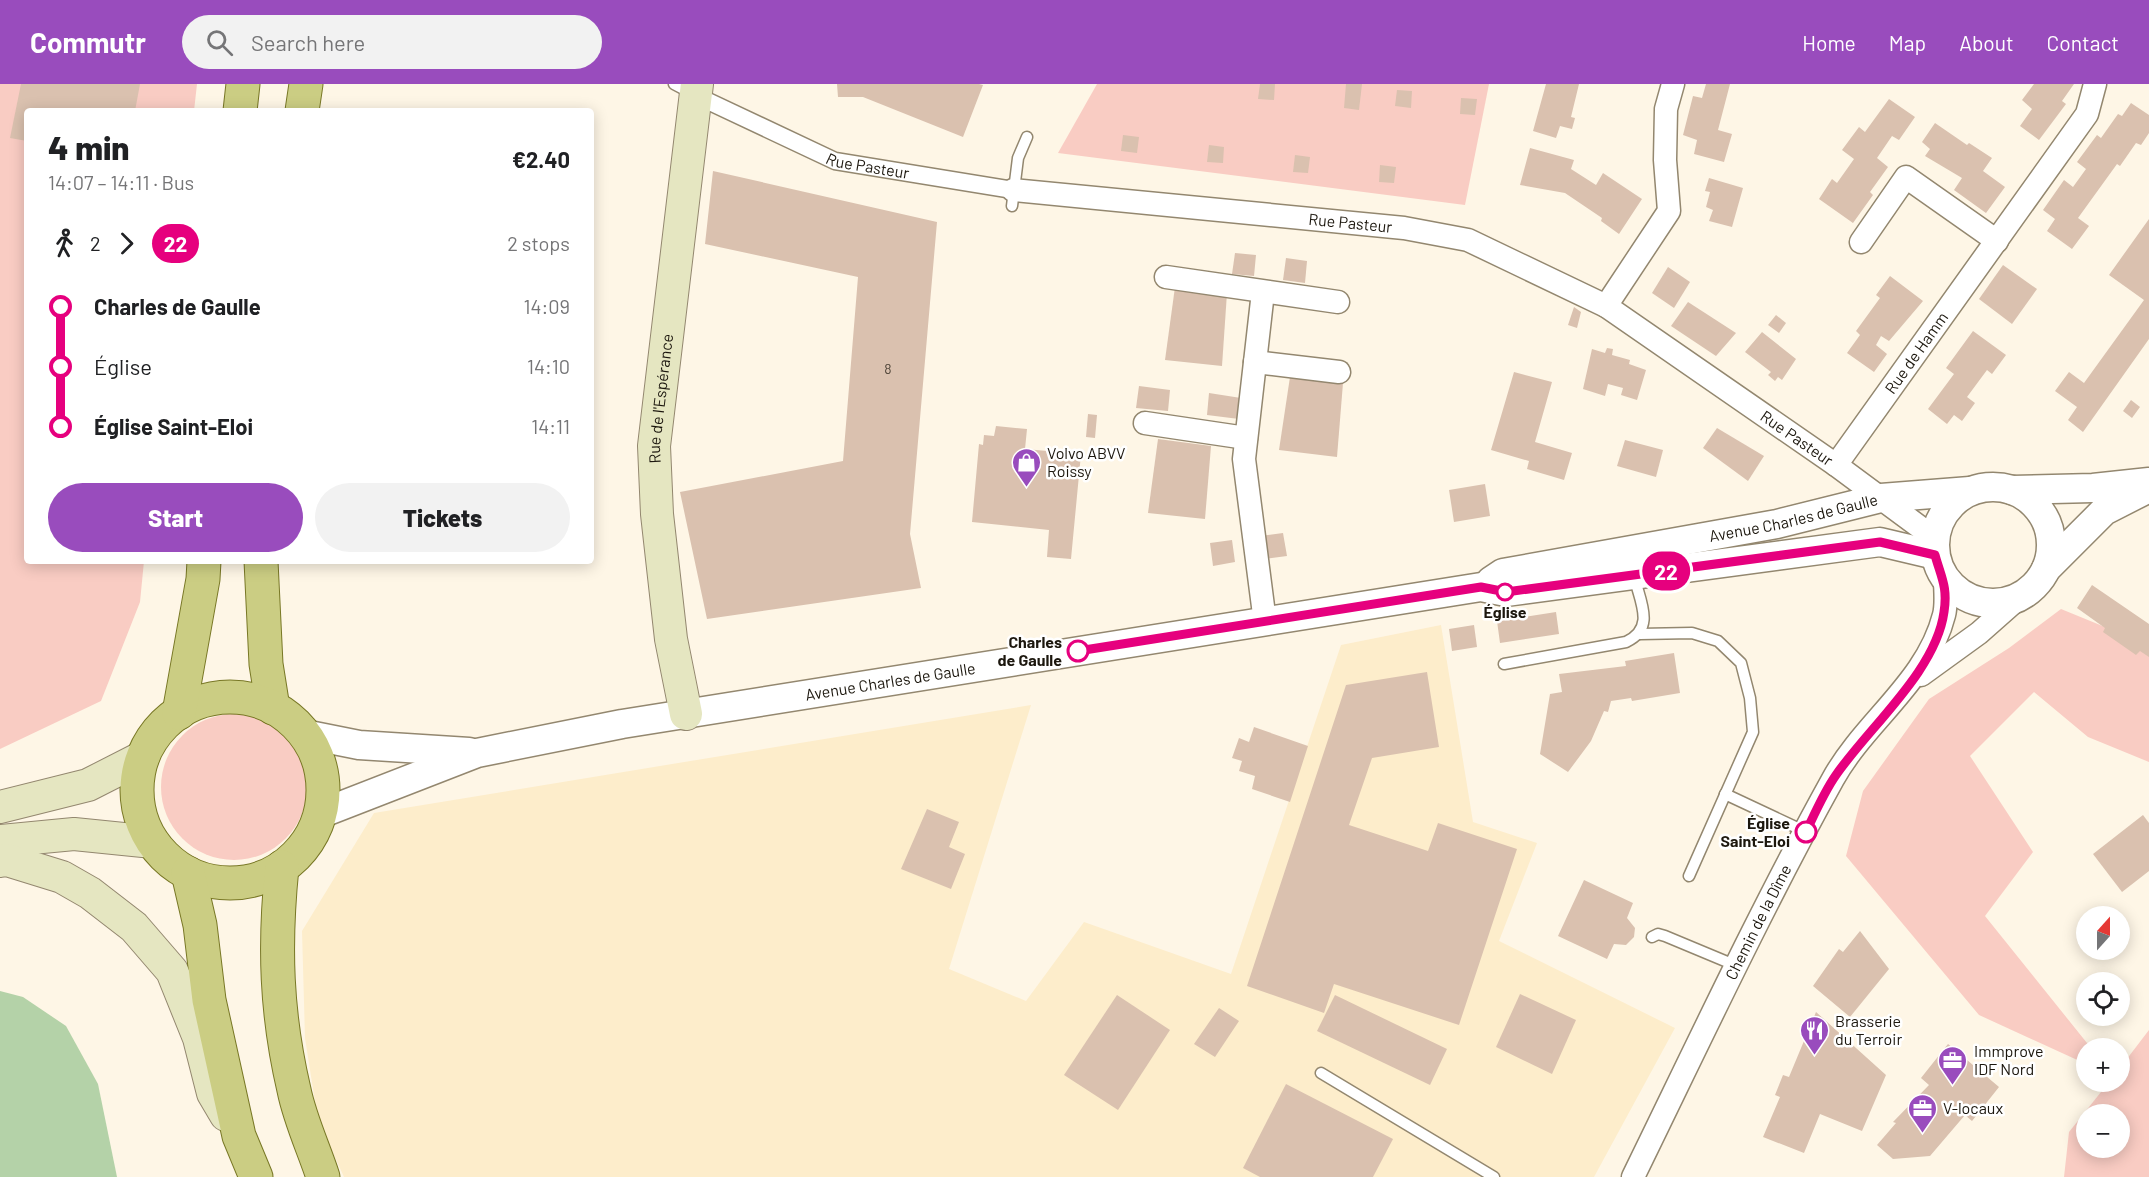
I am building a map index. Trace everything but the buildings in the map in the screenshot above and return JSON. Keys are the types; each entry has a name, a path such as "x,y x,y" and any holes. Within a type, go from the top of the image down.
{"main road":[{"path":"240,108 243,84"},
{"path":"302,108 306,84"},
{"name":"Rue de l'Espérance","path":"686,714 671,639 657,514 654,446 689,88"},
{"path":"179,713 204,564"},
{"path":"261,564 266,664 273,708"},
{"path":"225,697 250,699 273,708 290,719 304,734 317,757 323,783 320,814 313,833 300,852 282,867 260,879 235,883 211,881 188,873 168,860 153,842 140,815 137,786 143,757 152,740 179,713 201,702 225,697"},
{"path":"0,807 88,785 143,757"},
{"path":"0,841 74,834 153,842"},
{"path":"0,861 7,860 62,877 90,893 135,927 172,970 199,1038 213,1093 239,1136 256,1177"},
{"path":"282,867 276,925 278,999 294,1092 323,1177"},
{"path":"188,873 200,925 209,1000 239,1136"}],"street":[{"path":"1606,306 1669,211 1665,160 1666,109 1673,84"},
{"name":"Rue de Hamm","path":"1836,465 2087,114 2095,84"},
{"name":"Rue Pasteur","path":"689,88 835,161 1012,198 1404,228 1468,240 1606,306 1836,465 1921,528 1938,556"},
{"path":"1861,242 1906,177 1997,241"},
{"path":"1167,277 1338,302"},
{"path":"1263,292 1244,459 1265,622"},
{"path":"1255,362 1339,372"},
{"path":"1145,423 1246,438"},
{"path":"2149,482 2093,488 2012,490 1984,487 1970,491 1954,501 1948,509 1938,556 1957,591 1972,600 1998,602 2022,595 2036,584 2046,569 2104,512 2149,488"},
{"path":"2012,490 2029,499 2049,531 2051,550 2046,569"},
{"name":"Avenue Charles de Gaulle","path":"320,814 477,753 686,714 1481,587 1506,592 1627,564 1881,498 1970,491"},
{"name":"Avenue Charles de Gaulle","path":"1627,564 1880,542 1938,556"},
{"name":"Chemin de la Dîme","path":"1633,1177 1737,966 1834,777 1908,685 1932,649 1944,613 1938,556"},
{"name":"Chemin de la Dîme","path":"1908,685 1979,633 2022,595"},
{"name":"Avenue Charles de Gaulle","path":"304,734 359,746 477,753"}],"lane":[{"path":"1012,198 1018,158 1027,137"},
{"path":"1627,564 1646,622 1640,634"},
{"path":"1504,664 1626,642 1640,634 1692,633 1718,641 1741,663 1750,698 1753,732 1689,876"},
{"path":"1725,794 1806,832"},
{"path":"1652,937 1658,934 1665,936 1737,966"},
{"path":"1321,1073 1494,1177"}],"shaded area":[{"path":"0,84 197,84 194,108 24,108 24,564 144,564 140,602 101,701 0,749"},
{"path":"1097,84 1489,84 1465,205 1058,153"},
{"path":"2061,609 2149,645 2149,762 2088,737 2034,692 1970,756 2033,852 1985,916 2083,1038 2076,1038 2076,1059 1979,1015 1846,856 1863,791 1929,699 2009,648"},
{"path":"1441,625 1473,822 1537,843 1499,941 1675,1028 1594,1177 344,1177 318,1121 305,1038 302,931 374,813 1031,705 949,969 1026,1001 1084,922 1231,974 1341,645"},
{"path":"234,714 262,719 286,735 302,759 307,787 302,815 286,839 262,855 234,860 206,855 182,839 166,815 161,787 166,759 182,735 206,719"},
{"path":"0,991 23,997 66,1026 98,1084 117,1177 0,1177"},
{"path":"2149,1030 2149,1177 2064,1177 2069,1132 2076,1123 2076,1158 2130,1158 2130,1104 2091,1104 2101,1092 2130,1092 2130,1055"}],"bus line":[{"name":"22","path":"1078,651 1481,587 1506,592 1880,542 1935,555 1945,579 1944,613 1932,649 1908,685 1834,777 1806,832"}],"place":[{"name":"Volvo ABVV Roissy","path":"1026,488"},
{"name":"Église","path":"1505,592"},
{"name":"Charles de Gaulle","path":"1078,651"},
{"name":"Église Saint-Eloi","path":"1806,832"},
{"name":"Brasserie du Terroir","path":"1814,1056"},
{"name":"Immprove IDF Nord","path":"1953,1086"},
{"name":"V-locaux","path":"1922,1134"}]}
